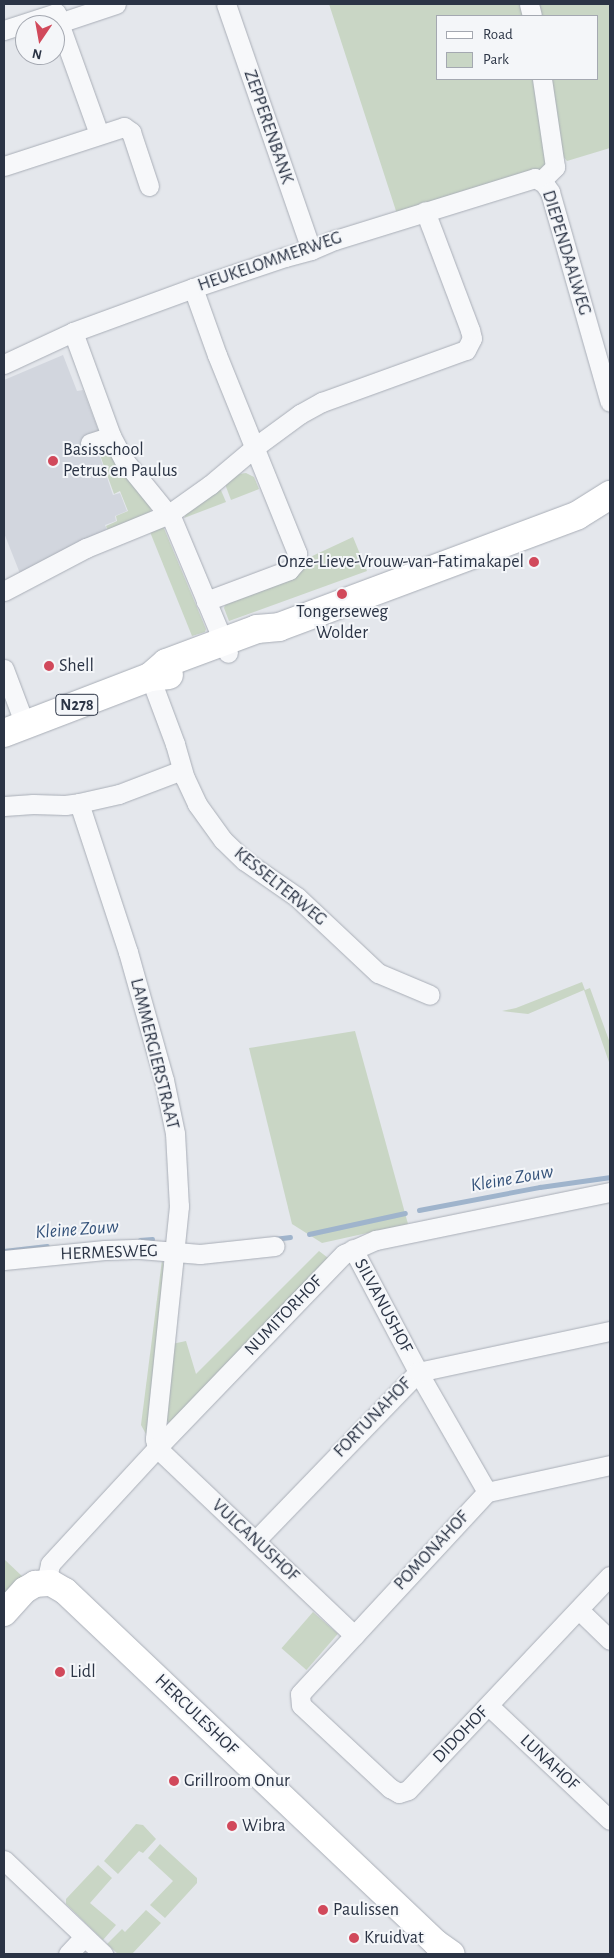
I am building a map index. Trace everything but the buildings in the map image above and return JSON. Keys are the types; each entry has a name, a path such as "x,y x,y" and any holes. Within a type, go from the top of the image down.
{"main road":[{"name":"N278","path":"14,729 150,677 166,663 225,647 257,629 280,627 578,515 610,495"},
{"name":"N278","path":"578,515 610,511"}],"street":[{"path":"65,21 116,4"},
{"name":"ZEPPERENBANK","path":"226,4 311,250"},
{"path":"65,40 99,134"},
{"name":"DIEPENDAALWEG","path":"542,80 554,167 541,181 550,192 610,402"},
{"path":"5,160 122,127 129,130 149,186"},
{"name":"HEUKELOMMERWEG","path":"4,364 73,332 285,256 311,250 335,240 529,179 541,181"},
{"path":"4,591 86,548 169,514 300,414 322,402 466,350 472,338 470,330 425,211"},
{"path":"193,288 217,355 296,553 295,563 289,570 206,601"},
{"path":"73,332 111,436 124,460 169,514 225,647"},
{"path":"90,443 111,436"},
{"path":"4,669 14,729"},
{"name":"KESSELTERWEG","path":"150,677 175,744 182,770 197,804 233,850 259,871 297,897 378,973 430,995"},
{"path":"4,806 79,803 119,794 182,770"},
{"name":"LAMMERGIERSTRAAT","path":"79,803 121,928 164,1080 175,1132 179,1184 155,1439 157,1448"},
{"name":"NUMITORHOF","path":"46,1582 50,1564 157,1448 337,1260 353,1249 376,1240 610,1192"},
{"name":"HERMESWEG","path":"4,1260 105,1250 174,1251 200,1254 274,1246"},
{"name":"SILVANUSHOF","path":"353,1249 418,1372 487,1492"},
{"name":"FORTUNAHOF","path":"255,1541 418,1372 610,1331"},
{"name":"VULCANUSHOF","path":"157,1448 354,1634"},
{"path":"487,1492 610,1465"},
{"name":"POMONAHOF","path":"301,1705 300,1694 487,1492"},
{"name":"DIDOHOF","path":"301,1705 390,1788 400,1793 408,1790 610,1576"},
{"path":"4,1613 29,1586 46,1582"},
{"name":"HERCULESHOF","path":"46,1582 65,1591 436,1943 452,1954"},
{"path":"579,1610 610,1640"},
{"name":"LUNAHOF","path":"489,1706 610,1820"},
{"path":"4,1860 104,1954"},
{"path":"68,1954 84,1936"}],"shaded area":[{"name":"Basisschool Petrus en Paulus","path":"63,355 77,391 83,390 103,442 96,445 113,495 120,493 127,511 115,516 116,521 105,525 108,532 21,576 4,533 4,380"}],"green space":[{"path":"329,4 523,4 525,15 436,15 436,80 537,80 546,168 397,214"},
{"path":"535,4 610,4 610,148 567,161 561,154 548,80 599,80 599,15 538,15"},
{"path":"103,442 123,476 125,475 151,507 150,516 109,534 106,526 117,521 116,516 128,511 120,491 114,494 96,444"},
{"path":"246,473 254,477 259,489 231,500 225,484 239,474"},
{"path":"220,488 226,502 184,518 187,512"},
{"path":"163,526 206,629 205,632 192,636 148,527"},
{"path":"353,537 367,571 229,621 224,608 226,602 295,575 300,572 308,558"},
{"path":"582,982 585,990 590,988 610,1043 610,1065 584,990 528,1014 502,1011 516,1008"},
{"path":"355,1031 408,1224 322,1243 292,1224 249,1048"},
{"path":"319,1251 332,1261 173,1426 163,1418 172,1344 186,1341 196,1374"},
{"path":"162,1260 166,1271 147,1436 141,1425"},
{"path":"4,1559 24,1578 4,1599"},
{"path":"313,1612 338,1634 306,1670 282,1648"},
{"path":"136,1824 143,1825 156,1839 143,1853 139,1851 118,1874 104,1861"},
{"path":"160,1844 197,1878 197,1883 165,1918 150,1905 173,1881 148,1858"},
{"path":"98,1865 112,1878 90,1903 116,1925 103,1940 66,1904 66,1899"},
{"path":"146,1910 161,1923 132,1954 118,1954 107,1944 122,1929 125,1932"}],"waterway":[{"name":"Kleine Zouw","path":"419,1210 540,1187 610,1177"},
{"name":"Kleine Zouw","path":"309,1234 405,1213"},
{"name":"Kleine Zouw","path":"274,1239 290,1237"},
{"name":"Kleine Zouw","path":"140,1240 152,1239"},
{"name":"Kleine Zouw","path":"4,1251 47,1246"}],"place":[{"name":"Basisschool Petrus en Paulus","path":"53,461"},
{"name":"Onze-Lieve-Vrouw-van-Fatimakapel","path":"534,562"},
{"name":"Tongerseweg Wolder","path":"342,594"},
{"name":"Shell","path":"49,666"},
{"name":"Lidl","path":"60,1672"},
{"name":"Grillroom Onur","path":"174,1781"},
{"name":"Wibra","path":"232,1826"},
{"name":"Paulissen","path":"323,1910"},
{"name":"Kruidvat","path":"354,1938"}]}
